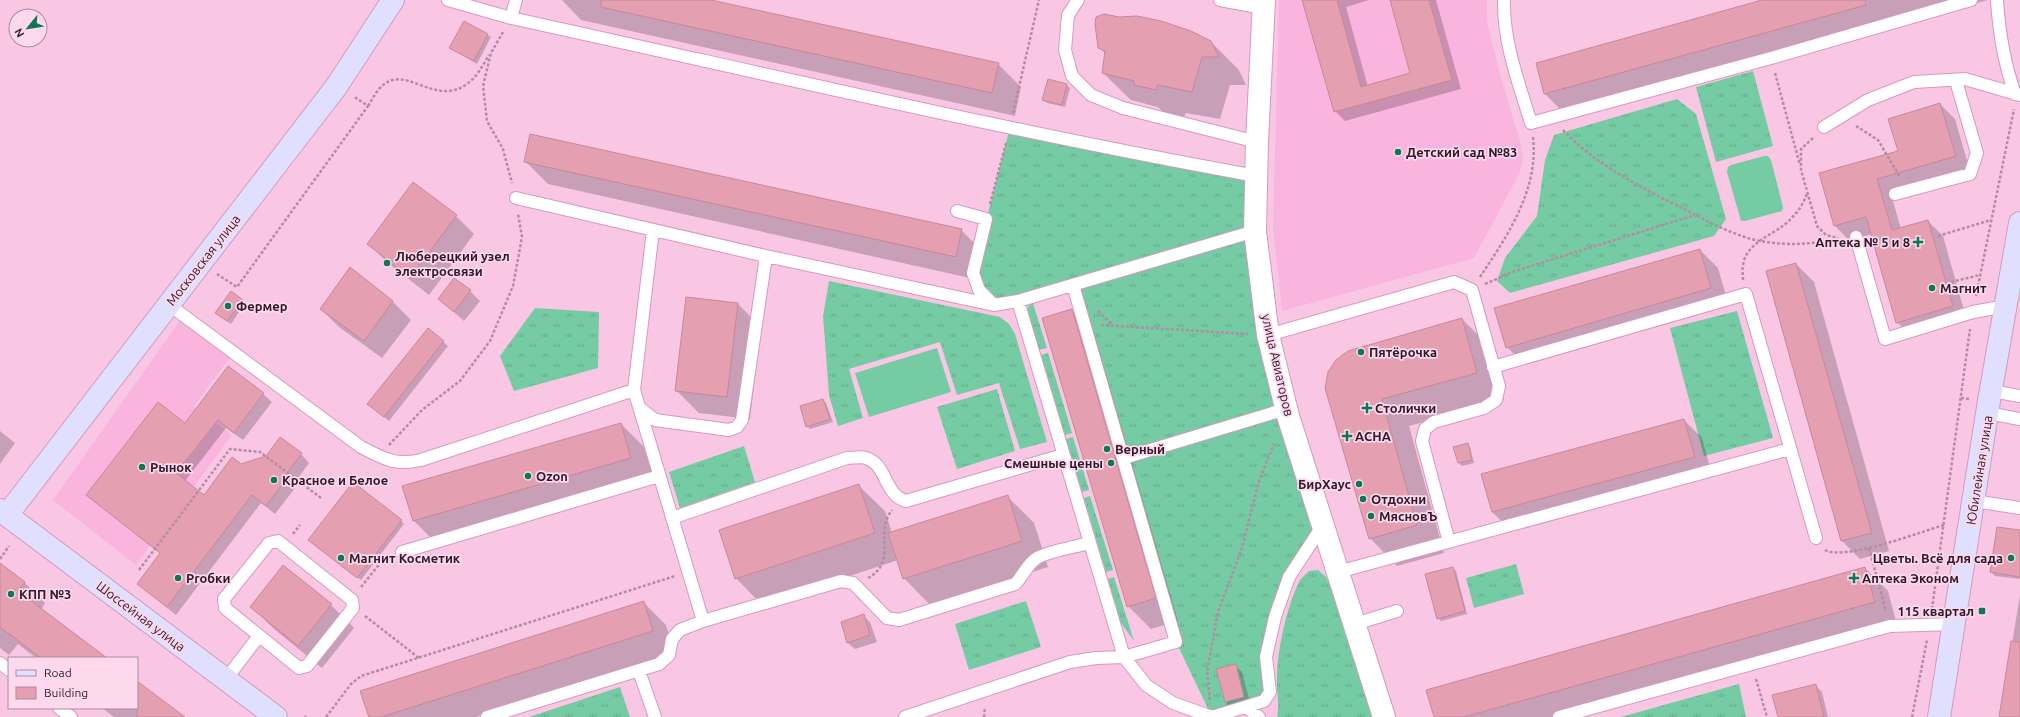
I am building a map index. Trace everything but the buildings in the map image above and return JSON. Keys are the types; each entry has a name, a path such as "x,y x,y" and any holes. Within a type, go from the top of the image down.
{"street":[{"name":"Московская улица","path":"4,512 336,87 393,0"},
{"name":"улица Авиаторов","path":"1264,4 1257,142 1255,231 1268,335 1287,412 1384,717"},
{"name":"Юбилейная улица","path":"1939,717 2020,223"},
{"name":"Шоссейная улица","path":"4,512 276,717"}],"lane":[{"path":"448,0 511,18 1010,127 1138,154 1256,176"},
{"path":"511,18 516,0"},
{"path":"1078,0 1068,15 1065,50 1072,76 1091,95 1123,108 1257,142"},
{"path":"1220,0 1264,4"},
{"path":"1504,0 1504,18 1517,77 1531,123 1771,58 1971,0"},
{"path":"1997,0 1999,29 2006,70 2017,94"},
{"path":"1824,127 1868,100 1914,82 1956,81 1965,79 2017,94"},
{"path":"1895,194 1970,174 1977,153 1956,81"},
{"path":"516,198 766,256 994,305 1018,302 1079,279 1255,231"},
{"path":"957,211 986,219 973,273 979,290 994,305"},
{"path":"653,230 634,390 703,621"},
{"path":"1856,237 1885,339 1972,312 2006,306"},
{"path":"640,408 655,420 729,430 737,427 742,420 766,256"},
{"path":"905,717 1070,662 1096,658 1124,657 1176,642 1085,324 1079,279"},
{"path":"1268,335 1454,282 1472,290 1499,386 1496,400 1484,408 1434,422 1425,430 1422,441 1449,542"},
{"path":"1493,367 1746,294 1816,538"},
{"path":"1018,302 1124,657 1146,686 1173,702 1212,717 1264,701 1268,698 1270,692 1266,657 1275,617 1289,577 1323,525"},
{"path":"168,304 361,446 381,457 395,462 407,463 421,460 634,390"},
{"path":"1992,391 2020,396"},
{"path":"1124,458 1287,412"},
{"path":"1988,413 2020,419"},
{"path":"1338,572 1790,449"},
{"path":"672,518 847,458 866,458 876,464 893,494 906,501 1063,455"},
{"path":"402,552 659,476"},
{"path":"1974,501 2020,508"},
{"path":"278,541 352,604 307,666 299,668 225,608 224,599 268,543 278,541"},
{"path":"487,717 659,664 669,655 672,639 680,630 703,621 841,581 853,583 888,618 899,620 1015,584 1023,576 1029,566 1038,558 1090,543"},
{"path":"1355,624 1397,610"},
{"path":"1559,717 1890,626 1955,624"},
{"path":"226,679 259,636"},
{"path":"639,671 655,717"},
{"path":"1246,707 1259,717"},
{"path":"60,709 71,717"}],"path":[{"path":"986,219 1010,127 1039,0"},
{"path":"214,272 237,287 368,106 380,87 393,80 406,79 436,92 453,91 466,84 480,71 511,18"},
{"path":"381,457 393,440 422,410 460,381 490,341 513,286 522,237 516,198 503,149 487,120 483,86 491,53"},
{"path":"1771,58 1817,226 1826,235 1839,238"},
{"path":"354,91 356,98 368,106"},
{"path":"1912,717 1930,624 1972,312 2017,94"},
{"path":"1552,117 1565,132 1603,164 1653,193 1733,232 1759,241 1800,245 1839,238 1856,237"},
{"path":"1472,290 1497,251 1524,202 1535,155 1531,123"},
{"path":"1801,170 1801,149 1824,127 1857,126 1878,140 1908,190"},
{"path":"1746,294 1742,282 1743,264 1749,252 1759,241 1784,225 1803,206 1807,192"},
{"path":"1472,290 1515,271 1694,214"},
{"path":"1938,236 1991,220"},
{"path":"1951,282 1980,275"},
{"path":"1085,324 1268,335"},
{"path":"1212,717 1207,671 1218,612 1242,548 1259,481 1287,412"},
{"path":"139,570 230,449 260,452 320,498"},
{"path":"853,583 878,573 884,563 884,531 886,517 894,508 906,501"},
{"path":"1816,538 1826,551 1841,554 1869,548 1944,525"},
{"path":"0,559 9,546"},
{"path":"1869,548 1890,626"},
{"path":"402,552 385,557 352,604 419,658"},
{"path":"326,717 351,684 361,676 688,572"},
{"path":"1752,664 1767,717"}],"shaded area":[{"name":"Детский сад №83","path":"1279,0 1487,0 1487,21 1502,82 1521,144 1523,160 1519,174 1474,258 1282,311 1273,228"},
{"name":"Рынок","path":"181,319 231,356 194,406 232,435 136,565 53,500"}],"green space":[{"path":"1753,71 1773,146 1716,162 1696,87"},
{"path":"1677,99 1696,114 1726,219 1714,236 1510,293 1497,281 1505,258 1537,216 1545,160 1554,135"},
{"path":"1010,127 1256,176 1255,231 1323,525 1289,577 1266,657 1270,692 1212,717 1176,642 1073,285 994,305 973,273"},
{"path":"1768,156 1771,160 1783,207 1782,211 1741,221 1727,172 1728,167"},
{"path":"829,281 1000,317 1009,324 1015,334 1047,442 1020,449 999,383 957,395 940,342 849,369 863,418 838,426 829,395 823,316"},
{"path":"1032,300 1047,348 1039,350 1027,309"},
{"path":"535,308 599,312 598,368 514,391 500,356"},
{"path":"1737,311 1773,438 1704,456 1670,328"},
{"path":"937,348 951,392 869,417 855,373"},
{"path":"1048,353 1072,433 1065,435 1041,355"},
{"path":"997,389 1015,451 957,469 937,407"},
{"path":"1073,437 1089,490 1082,492 1066,439"},
{"path":"744,446 755,482 680,508 669,472"},
{"path":"1090,496 1113,570 1106,572 1084,498"},
{"path":"1516,564 1524,594 1474,608 1466,578"},
{"path":"1318,570 1326,577 1334,594 1372,717 1277,717 1277,666 1290,603 1302,578 1309,571"},
{"path":"1114,577 1134,641 1121,623 1108,579"},
{"path":"1026,601 1041,647 969,670 955,624"},
{"path":"1739,684 1746,717 1621,717"},
{"path":"620,687 630,717 529,717"}],"place":[{"name":"Детский сад №83","path":"1398,152"},
{"name":"Аптека № 5 и 8","path":"1918,242"},
{"name":"Люберецкий узел электросвязи","path":"387,263"},
{"name":"Магнит","path":"1932,288"},
{"name":"Фермер","path":"228,306"},
{"name":"Пятёрочка","path":"1361,352"},
{"name":"Столички","path":"1367,408"},
{"name":"АСНА","path":"1347,436"},
{"name":"Верный","path":"1107,449"},
{"name":"Смешные цены","path":"1111,463"},
{"name":"Рынок","path":"142,467"},
{"name":"Ozon","path":"528,476"},
{"name":"Красное и Белое","path":"274,480"},
{"name":"БирХаус","path":"1359,484"},
{"name":"Отдохни","path":"1363,499"},
{"name":"МясновЪ","path":"1371,516"},
{"name":"Магнит Косметик","path":"341,558"},
{"name":"Цветы. Всё для сада","path":"2011,558"},
{"name":"Proбки","path":"178,578"},
{"name":"Аптека Эконом","path":"1854,578"},
{"name":"КПП №3","path":"11,594"},
{"name":"115 квартал","path":"1982,611"}]}
